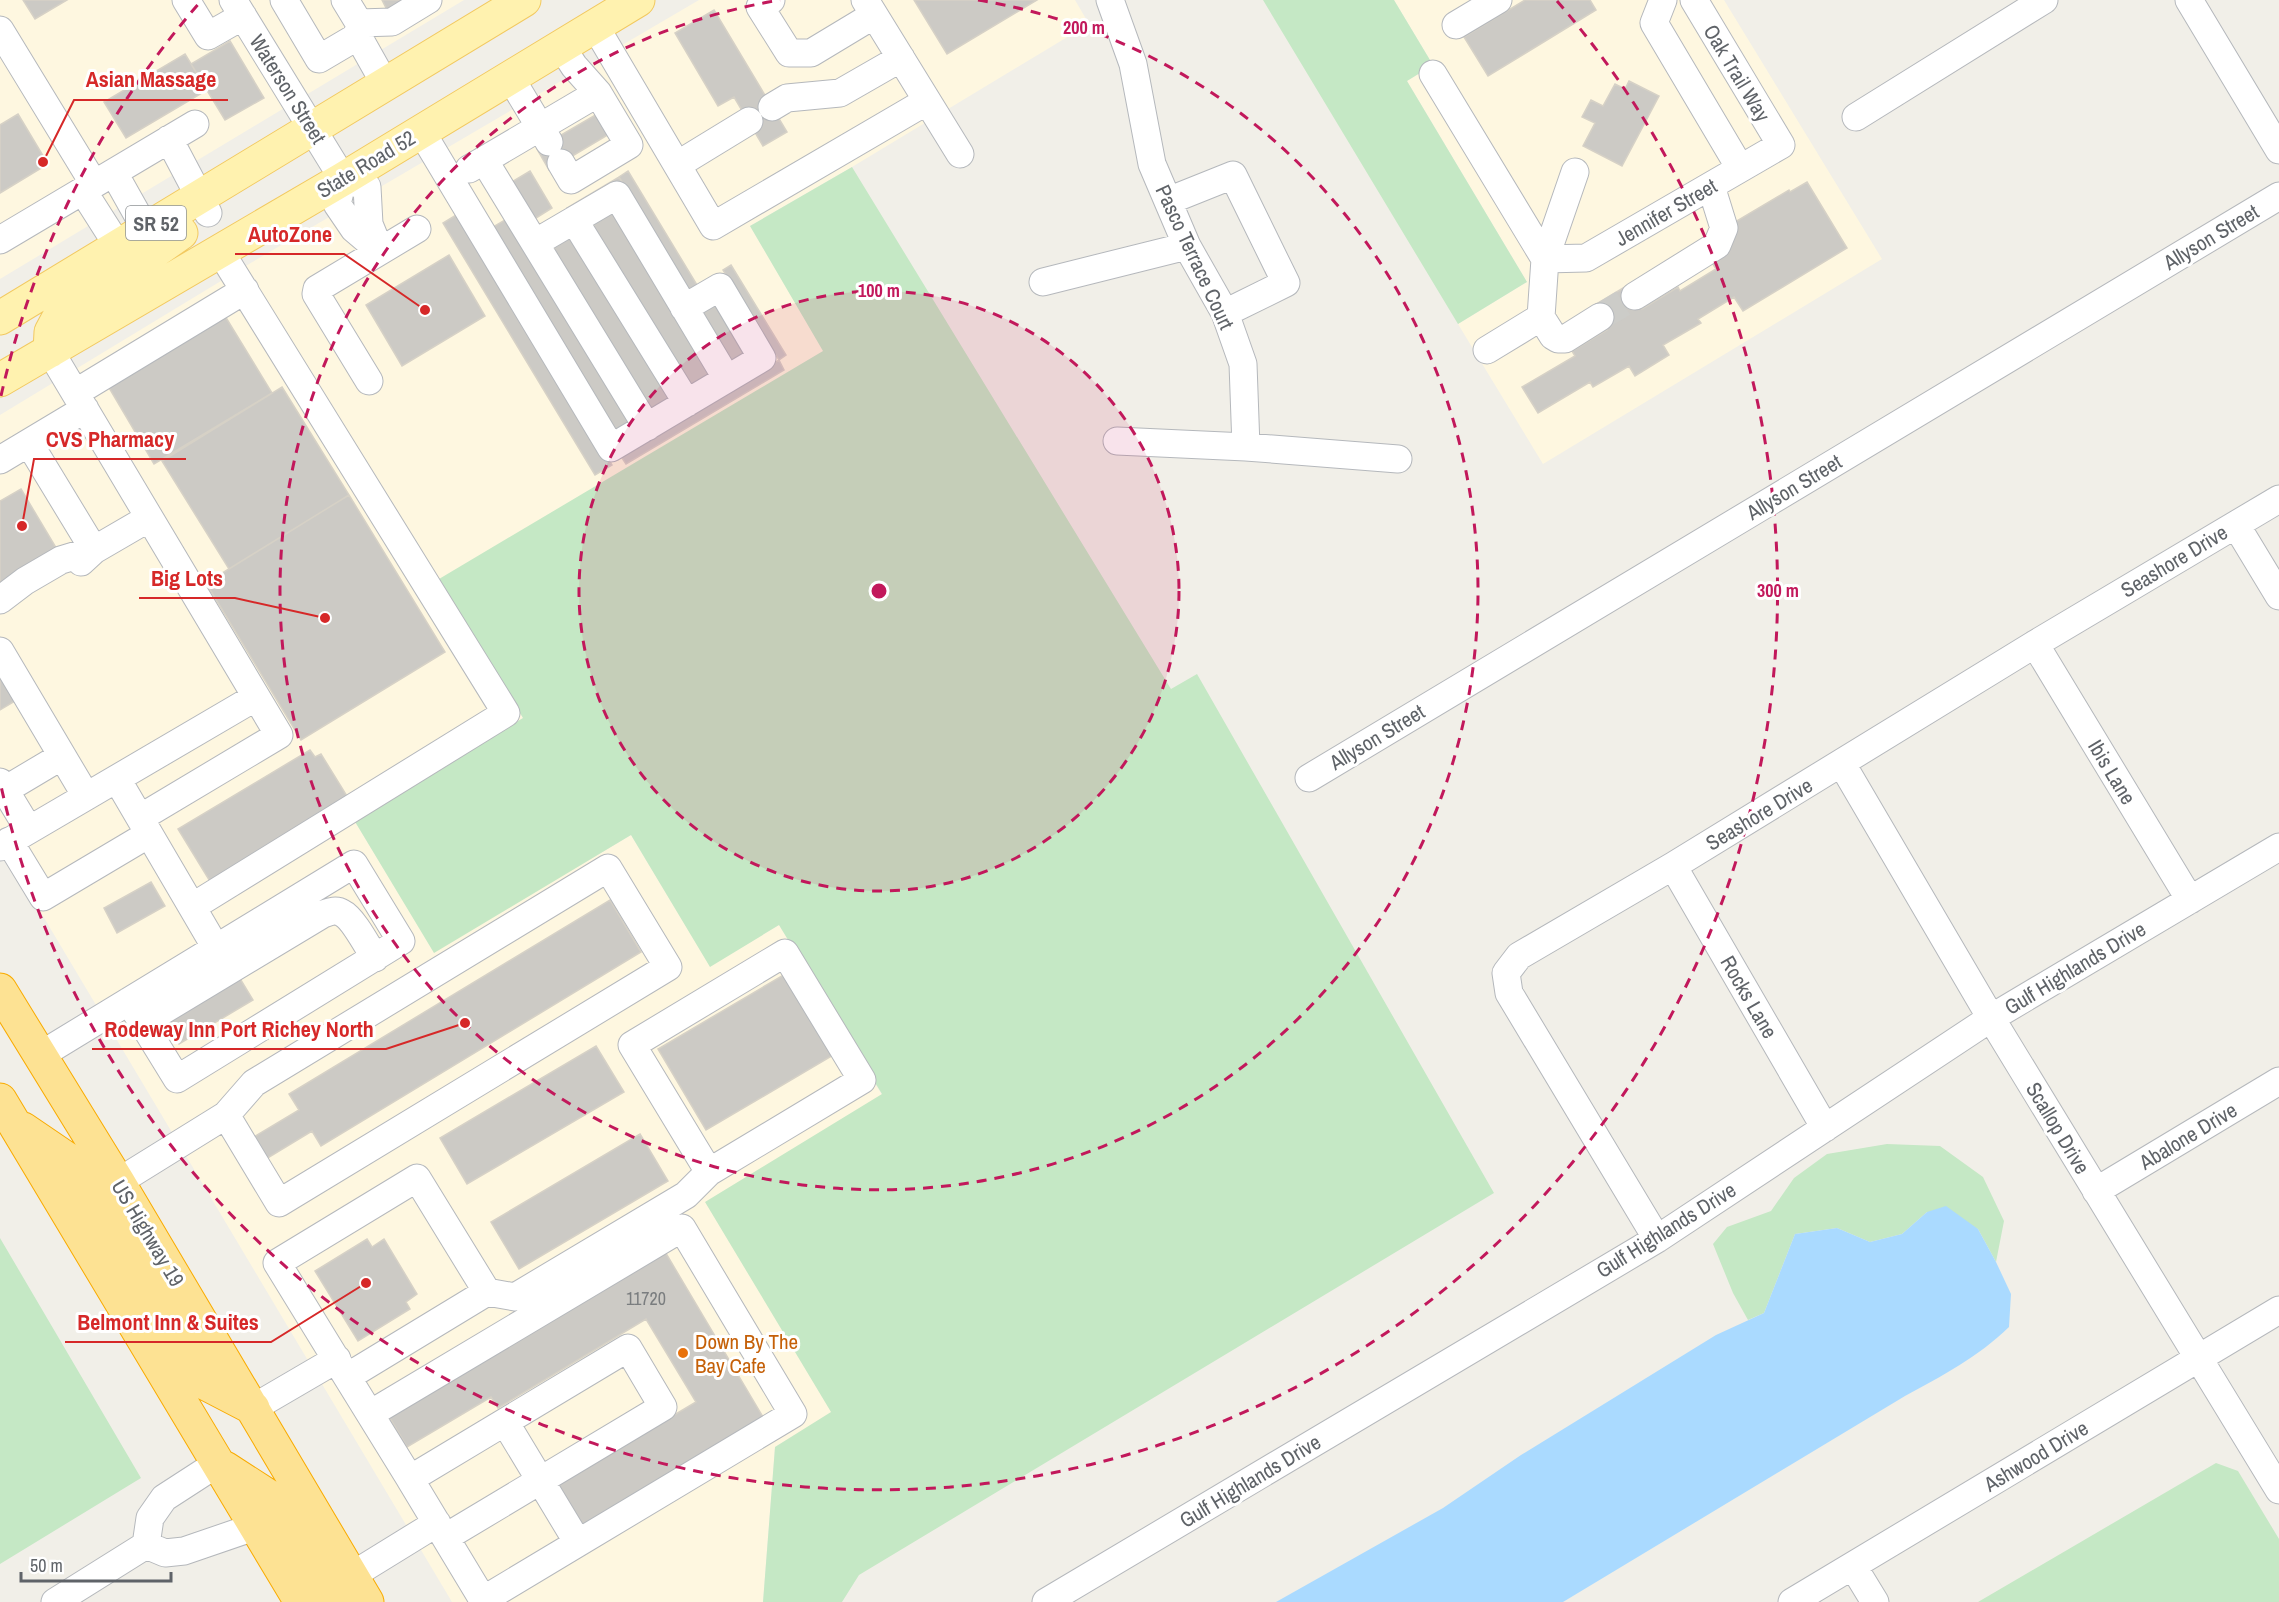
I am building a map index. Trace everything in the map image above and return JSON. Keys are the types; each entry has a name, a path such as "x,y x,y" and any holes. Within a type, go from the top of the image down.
{"highway":[{"name":"US Highway 19","path":"0,990 253,1408 351,1593"},
{"path":"7,1111 70,1161 203,1382 253,1408"},
{"path":"7,1111 301,1602"},
{"path":"218,1463 273,1499 351,1593"}],"main road":[{"path":"50,351 51,332 58,319 203,205 240,172 524,0"},
{"name":"State Road 52","path":"0,380 343,179 638,0"},
{"name":"SR 52","path":"0,318 146,230 203,205"}],"street":[{"path":"186,0 208,36 238,8"},
{"path":"284,0 319,59 358,30 392,22 428,0"},
{"path":"345,0 385,84"},
{"path":"771,0 760,7 789,53 811,53 870,7 960,154"},
{"name":"Pasco Terrace Court","path":"1110,0 1132,64 1152,164 1187,246 1225,313 1243,364 1246,447"},
{"path":"1456,25 1498,0"},
{"path":"1663,0 1654,23 1740,168"},
{"name":"Oak Trail Way","path":"1694,0 1781,145"},
{"path":"1856,117 2044,0"},
{"path":"2188,0 2279,150"},
{"name":"Waterson Street","path":"238,8 343,179"},
{"path":"595,26 713,226 927,101"},
{"path":"0,30 97,182 146,230"},
{"path":"510,77 571,180 629,145 598,93 574,66 561,46"},
{"path":"772,107 788,98 840,93 901,58"},
{"path":"1433,74 1545,259"},
{"path":"450,181 484,160 550,144 598,93"},
{"path":"677,165 749,121"},
{"path":"0,240 195,124"},
{"path":"421,131 611,448 762,358 720,287 684,308"},
{"path":"170,139 203,205"},
{"name":"Jennifer Street","path":"1545,259 1586,258 1781,145"},
{"path":"484,160 646,427"},
{"path":"1575,172 1545,259 1542,317 1553,336 1558,339 1564,339 1600,317"},
{"path":"1168,201 1233,175 1286,283 1225,313"},
{"path":"343,179 337,204 354,229 380,251"},
{"path":"97,182 118,246"},
{"path":"1635,296 1717,245 1724,228 1711,186"},
{"path":"535,243 617,195 727,379"},
{"name":"Allyson Street","path":"1309,778 2279,196"},
{"path":"574,220 687,403"},
{"path":"369,381 315,294 316,289 417,229"},
{"path":"1043,282 1187,246"},
{"path":"192,907 506,714 220,251"},
{"path":"0,460 29,443 80,401 245,290"},
{"path":"1487,350 1542,317"},
{"path":"50,351 279,735 43,897 13,839 2,786 62,756"},
{"path":"1117,441 1246,447 1398,459"},
{"path":"29,443 94,550"},
{"name":"Seashore Drive","path":"1657,1239 1509,993 1506,973 1519,956 1842,764 2034,644 2279,499"},
{"path":"0,608 35,594 69,573 94,550 149,518"},
{"path":"2236,525 2279,596"},
{"path":"0,600 25,581 61,560 94,550"},
{"name":"Ibis Lane","path":"2034,644 2190,900"},
{"path":"0,651 86,796"},
{"path":"13,839 256,697"},
{"name":"Scallop Drive","path":"1842,764 1990,1018 2279,1490"},
{"path":"117,778 216,948"},
{"name":"Gulf Highlands Drive","path":"1046,1602 1657,1239 1990,1018 2279,847"},
{"path":"354,864 401,941 177,1079 136,1012 216,948 354,864"},
{"name":"Rocks Lane","path":"1672,866 1825,1128"},
{"path":"118,1182 226,1115 254,1083 608,868 668,967 279,1203 226,1115"},
{"path":"39,1056 136,1012 323,914 334,911 343,913 349,918 375,958"},
{"path":"253,1408 342,1368 487,1292 515,1297 686,1195 709,1172 862,1080 785,953 632,1046 709,1172"},
{"name":"Abalone Drive","path":"2096,1191 2279,1081"},
{"path":"370,1414 682,1228 793,1414 483,1600 277,1263 417,1178 487,1292"},
{"name":"Ashwood Drive","path":"1792,1602 2279,1310"},
{"path":"351,1593 441,1530 540,1480 663,1407 628,1348 410,1479"},
{"path":"505,1422 578,1543"},
{"path":"55,1602 146,1545 150,1518 164,1498 218,1463"},
{"path":"146,1545 165,1553 184,1551 256,1526"},
{"path":"1853,1566 1875,1602"}],"shaded area":[{"path":"0,0 464,0 0,279"},
{"path":"699,0 1075,0 1089,24 750,226 824,351 440,579 523,718 354,820 434,952 631,835 710,966 779,925 882,1095 706,1202 832,1412 775,1447 763,1602 452,1602 0,844 0,415 249,264"},
{"path":"1394,0 1724,0 1882,259 1543,464 1458,324 1527,282 1407,81 1433,65"}],"green space":[{"path":"1263,0 1394,0 1433,65 1407,81 1527,282 1458,324"},
{"path":"852,167 1171,689 1197,674 1494,1193 859,1575 842,1602 763,1602 775,1447 831,1412 705,1202 882,1094 779,925 710,967 631,835 434,953 354,820 523,718 439,579 823,351 750,226"},
{"path":"1887,1144 1940,1146 1983,1177 2004,1221 1996,1262 1978,1229 1927,1212 1902,1234 1870,1242 1837,1228 1795,1234 1764,1313 1748,1320 1733,1293 1713,1244 1727,1227 1771,1211 1794,1178 1827,1154"},
{"path":"0,1238 141,1478 0,1564"},
{"path":"2216,1463 2238,1471 2279,1539 2279,1602 1978,1602"}],"water":[{"path":"1946,1206 1978,1229 1996,1262 2011,1294 2009,1327 1985,1348 1959,1365 1563,1602 1276,1602 1443,1508 1521,1455 1716,1335 1764,1313 1795,1234 1837,1228 1870,1242 1902,1234 1927,1212"}],"building":[{"path":"23,0 67,0 35,19"},
{"path":"382,0 403,0 387,10"},
{"path":"914,0 1037,0 947,54"},
{"path":"1525,0 1590,0 1596,10 1488,76 1464,37"},
{"path":"714,10 787,132 763,146 734,97 718,106 675,33"},
{"path":"230,41 264,98 225,120 191,64"},
{"path":"185,54 207,90 126,138 104,102"},
{"path":"1629,81 1659,96 1622,166 1583,146 1595,123 1582,117 1591,100 1603,106 1615,84 1625,89"},
{"path":"604,110 616,130 549,170 537,149"},
{"path":"18,114 48,164 0,193 0,125"},
{"path":"530,171 552,208 533,220 510,183"},
{"path":"628,171 697,285 688,290 619,177"},
{"path":"619,177 622,182 570,213 567,208"},
{"path":"1807,182 1847,248 1743,311 1734,297 1698,319 1701,323 1663,345 1669,355 1635,376 1629,366 1593,387 1590,382 1538,413 1522,387 1575,356 1572,351 1607,330 1593,306 1628,285 1642,309 1678,287 1680,291 1716,269 1708,256 1733,241 1728,233 1730,225"},
{"path":"614,209 714,376 689,391 589,224"},
{"path":"461,212 612,465 595,475 443,223"},
{"path":"510,217 633,422 616,432 493,227"},
{"path":"573,236 672,401 651,414 552,249"},
{"path":"449,255 485,316 402,366 366,305"},
{"path":"731,265 786,355 779,360 723,270"},
{"path":"715,298 748,355 731,365 698,309"},
{"path":"225,316 272,393 154,464 108,386"},
{"path":"779,360 784,370 626,464 620,455"},
{"path":"282,387 349,495 229,569 162,461"},
{"path":"21,489 58,551 0,586 0,501"},
{"path":"349,495 445,652 301,740 206,583"},
{"path":"0,676 15,701 0,710"},
{"path":"310,750 315,757 321,754 350,801 211,883 178,829"},
{"path":"151,882 165,906 117,933 104,908"},
{"path":"610,900 641,952 321,1146 312,1131 266,1159 252,1138 299,1110 289,1094"},
{"path":"236,972 253,1000 179,1044 162,1017"},
{"path":"787,973 835,1054 706,1130 658,1049"},
{"path":"596,1046 624,1092 467,1184 440,1138"},
{"path":"640,1134 668,1181 519,1269 491,1222"},
{"path":"367,1239 372,1247 384,1239 417,1294 406,1302 410,1309 358,1341 315,1271"},
{"path":"664,1250 766,1422 579,1534 552,1488 696,1402 646,1319 498,1408 491,1397 407,1447 388,1415"}],"tunnel":[{"path":"1600,317 1635,296"}],"place":[{"name":"Asian Massage","path":"43,162"},
{"name":"AutoZone","path":"425,310"},
{"name":"CVS Pharmacy","path":"22,526"},
{"name":"Big Lots","path":"325,618"},
{"name":"Rodeway Inn Port Richey North","path":"465,1023"},
{"name":"Belmont Inn & Suites","path":"366,1283"},
{"name":"Down By The Bay Cafe","path":"683,1353"}]}
